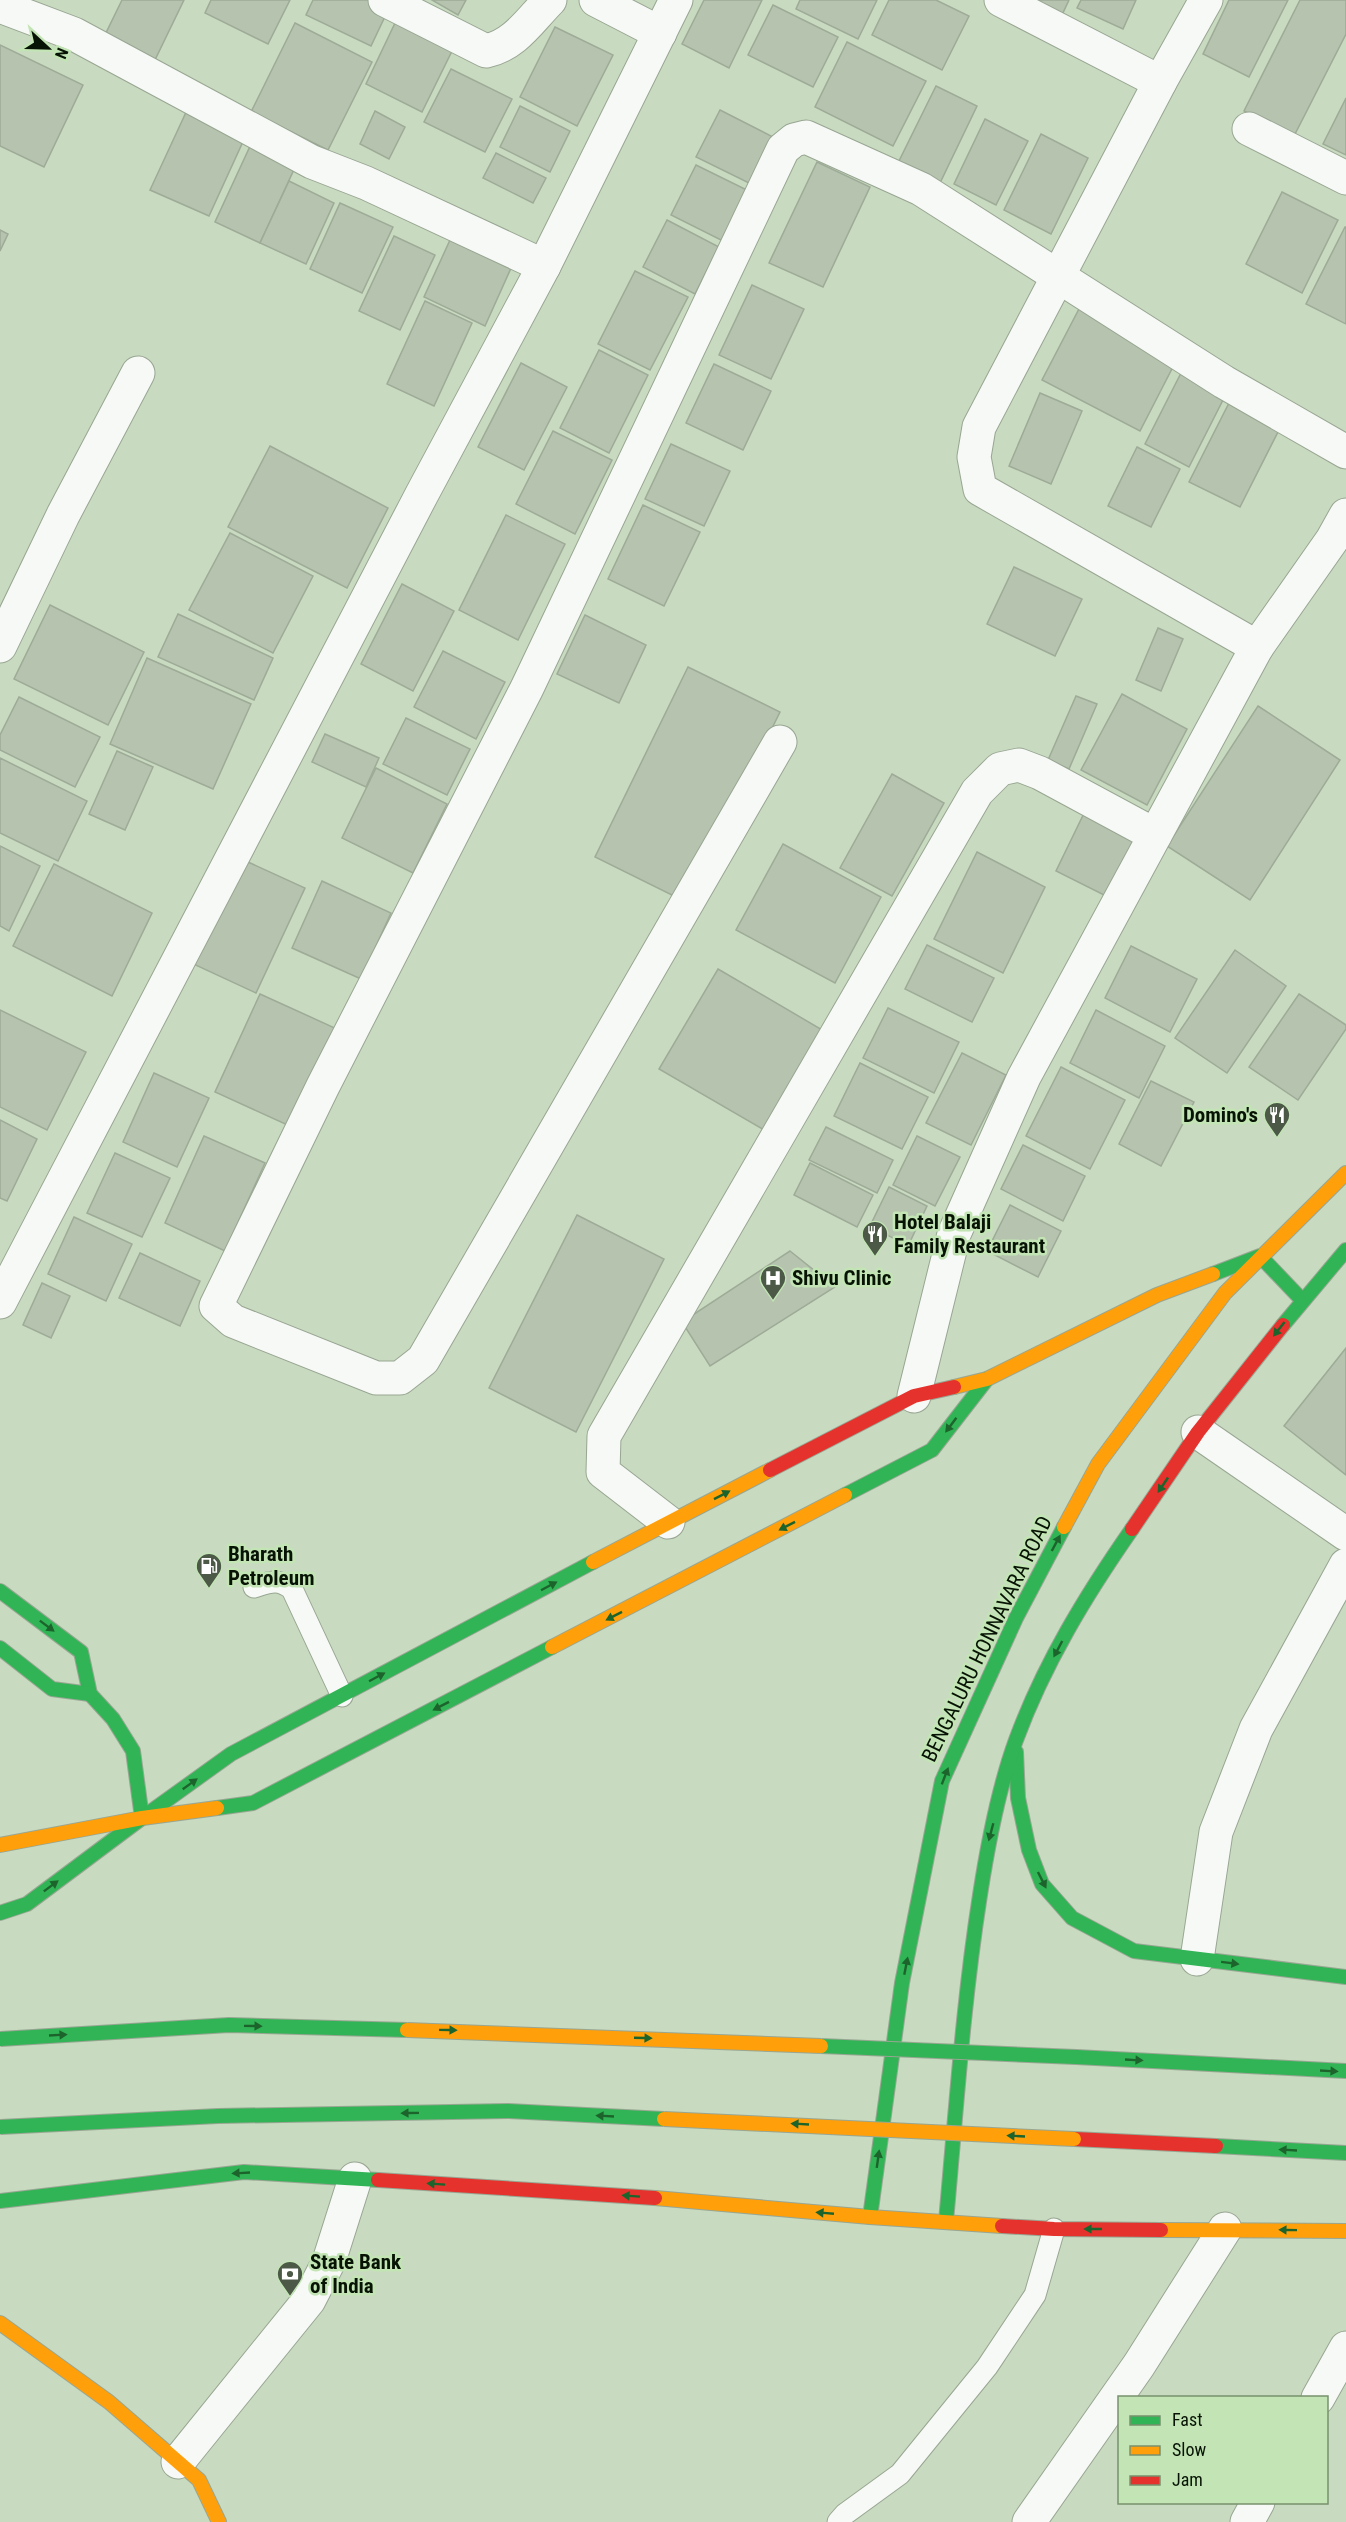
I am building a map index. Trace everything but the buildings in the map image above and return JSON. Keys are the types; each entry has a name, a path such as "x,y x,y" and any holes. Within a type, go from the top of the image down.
{"main road":[{"name":"BENGALURU HONNAVARA ROAD","path":"870,2217 902,1983 942,1781 1016,1618 1098,1464 1225,1293 1346,1173"},
{"path":"946,2221 970,1957 989,1840 1016,1741 1045,1673 1091,1588 1198,1432 1302,1300 1345,1251"},
{"path":"0,1913 27,1904 231,1754 668,1522 914,1396 987,1379 1157,1295 1260,1256 1302,1300"},
{"path":"0,1845 142,1818 253,1803 932,1450 987,1379"},
{"path":"0,1591 81,1652 90,1694 113,1719 133,1751 142,1818"},
{"path":"0,1648 52,1689 90,1694"},
{"path":"1016,1741 1018,1798 1029,1850 1042,1884 1072,1918 1134,1951 1346,1977"},
{"path":"0,2039 229,2025 322,2027 802,2045 1346,2071"},
{"path":"0,2127 218,2116 508,2111 1346,2153"},
{"path":"0,2201 244,2172 632,2196 870,2217 1054,2229 1346,2231"},
{"path":"0,2323 109,2402 199,2480 219,2522"}],"street":[{"path":"385,0 486,51 501,48 550,0"},
{"path":"596,0 660,33"},
{"path":"0,1302 422,494 544,266 676,0"},
{"path":"1001,0 1160,82"},
{"path":"1206,0 1160,82 979,427 974,457 980,489 1257,647"},
{"path":"0,6 74,34 312,162 366,183 544,266"},
{"path":"1249,129 1346,178"},
{"path":"780,742 423,1360 400,1378 376,1378 233,1321 221,1312 216,1306 323,1086 527,688 783,150 794,140 806,137 921,189 1224,382 1346,452"},
{"path":"0,646 63,515 138,373"},
{"path":"914,1396 954,1234 1024,1077 1257,647 1332,540 1346,515"},
{"path":"668,1522 603,1472 604,1436 977,792 1000,769 1019,765 1040,773 1155,835"},
{"path":"1198,1432 1346,1534"},
{"path":"1197,1959 1216,1832 1256,1729 1346,1565"},
{"path":"178,2462 309,2300 329,2261 355,2179"},
{"path":"1029,2522 1139,2366 1225,2229"},
{"path":"1319,2396 1346,2348"},
{"path":"1247,2522 1257,2504"}],"lane":[{"path":"254,1587 274,1580 292,1589 342,1696"},
{"path":"838,2522 844,2514 900,2474 987,2367 1035,2295 1054,2229"}],"traffic: fast":[{"path":"1283,1325 1346,1250"},
{"path":"1213,1274 1260,1256 1302,1300"},
{"path":"845,1495 932,1450 987,1379"},
{"path":"870,2217 902,1983 942,1781 1016,1618 1064,1527"},
{"path":"946,2221 960,2058 974,1936 990,1836 1004,1778 1016,1740 1039,1684 1082,1605 1132,1529"},
{"path":"142,1818 231,1754 593,1562"},
{"path":"0,1591 81,1652 90,1694 113,1719 133,1751 142,1818"},
{"path":"217,1808 253,1803 552,1647"},
{"path":"0,1648 52,1689 90,1694"},
{"path":"1016,1752 1018,1798 1029,1850 1042,1884 1072,1918 1134,1951 1346,1977"},
{"path":"0,1913 27,1904 142,1818"},
{"path":"0,2039 229,2025 407,2030"},
{"path":"821,2046 1076,2057"},
{"path":"1076,2057 1346,2071"},
{"path":"0,2127 218,2116 508,2111 664,2119"},
{"path":"1216,2146 1346,2153"},
{"path":"0,2201 244,2172 378,2180"}],"traffic: slow":[{"path":"1064,1527 1098,1464 1225,1293 1346,1173"},
{"path":"954,1387 987,1379 1157,1295 1213,1274"},
{"path":"593,1562 770,1470"},
{"path":"552,1647 845,1495"},
{"path":"0,1845 142,1818 217,1808"},
{"path":"407,2030 821,2046"},
{"path":"664,2119 1074,2139"},
{"path":"655,2198 1002,2226"},
{"path":"1161,2230 1346,2231"},
{"path":"0,2323 109,2402 199,2480 219,2522"}],"traffic: jam":[{"path":"1132,1529 1198,1432 1283,1325"},
{"path":"770,1470 914,1396 954,1387"},
{"path":"1074,2139 1216,2146"},
{"path":"378,2180 655,2198"},
{"path":"1002,2226 1161,2230"}],"place":[{"name":"Domino's","path":"1277,1138"},
{"name":"Hotel Balaji Family Restaurant","path":"875,1257"},
{"name":"Shivu Clinic","path":"773,1301"},
{"name":"Bharath Petroleum","path":"209,1589"},
{"name":"State Bank of India","path":"290,2297"}]}
